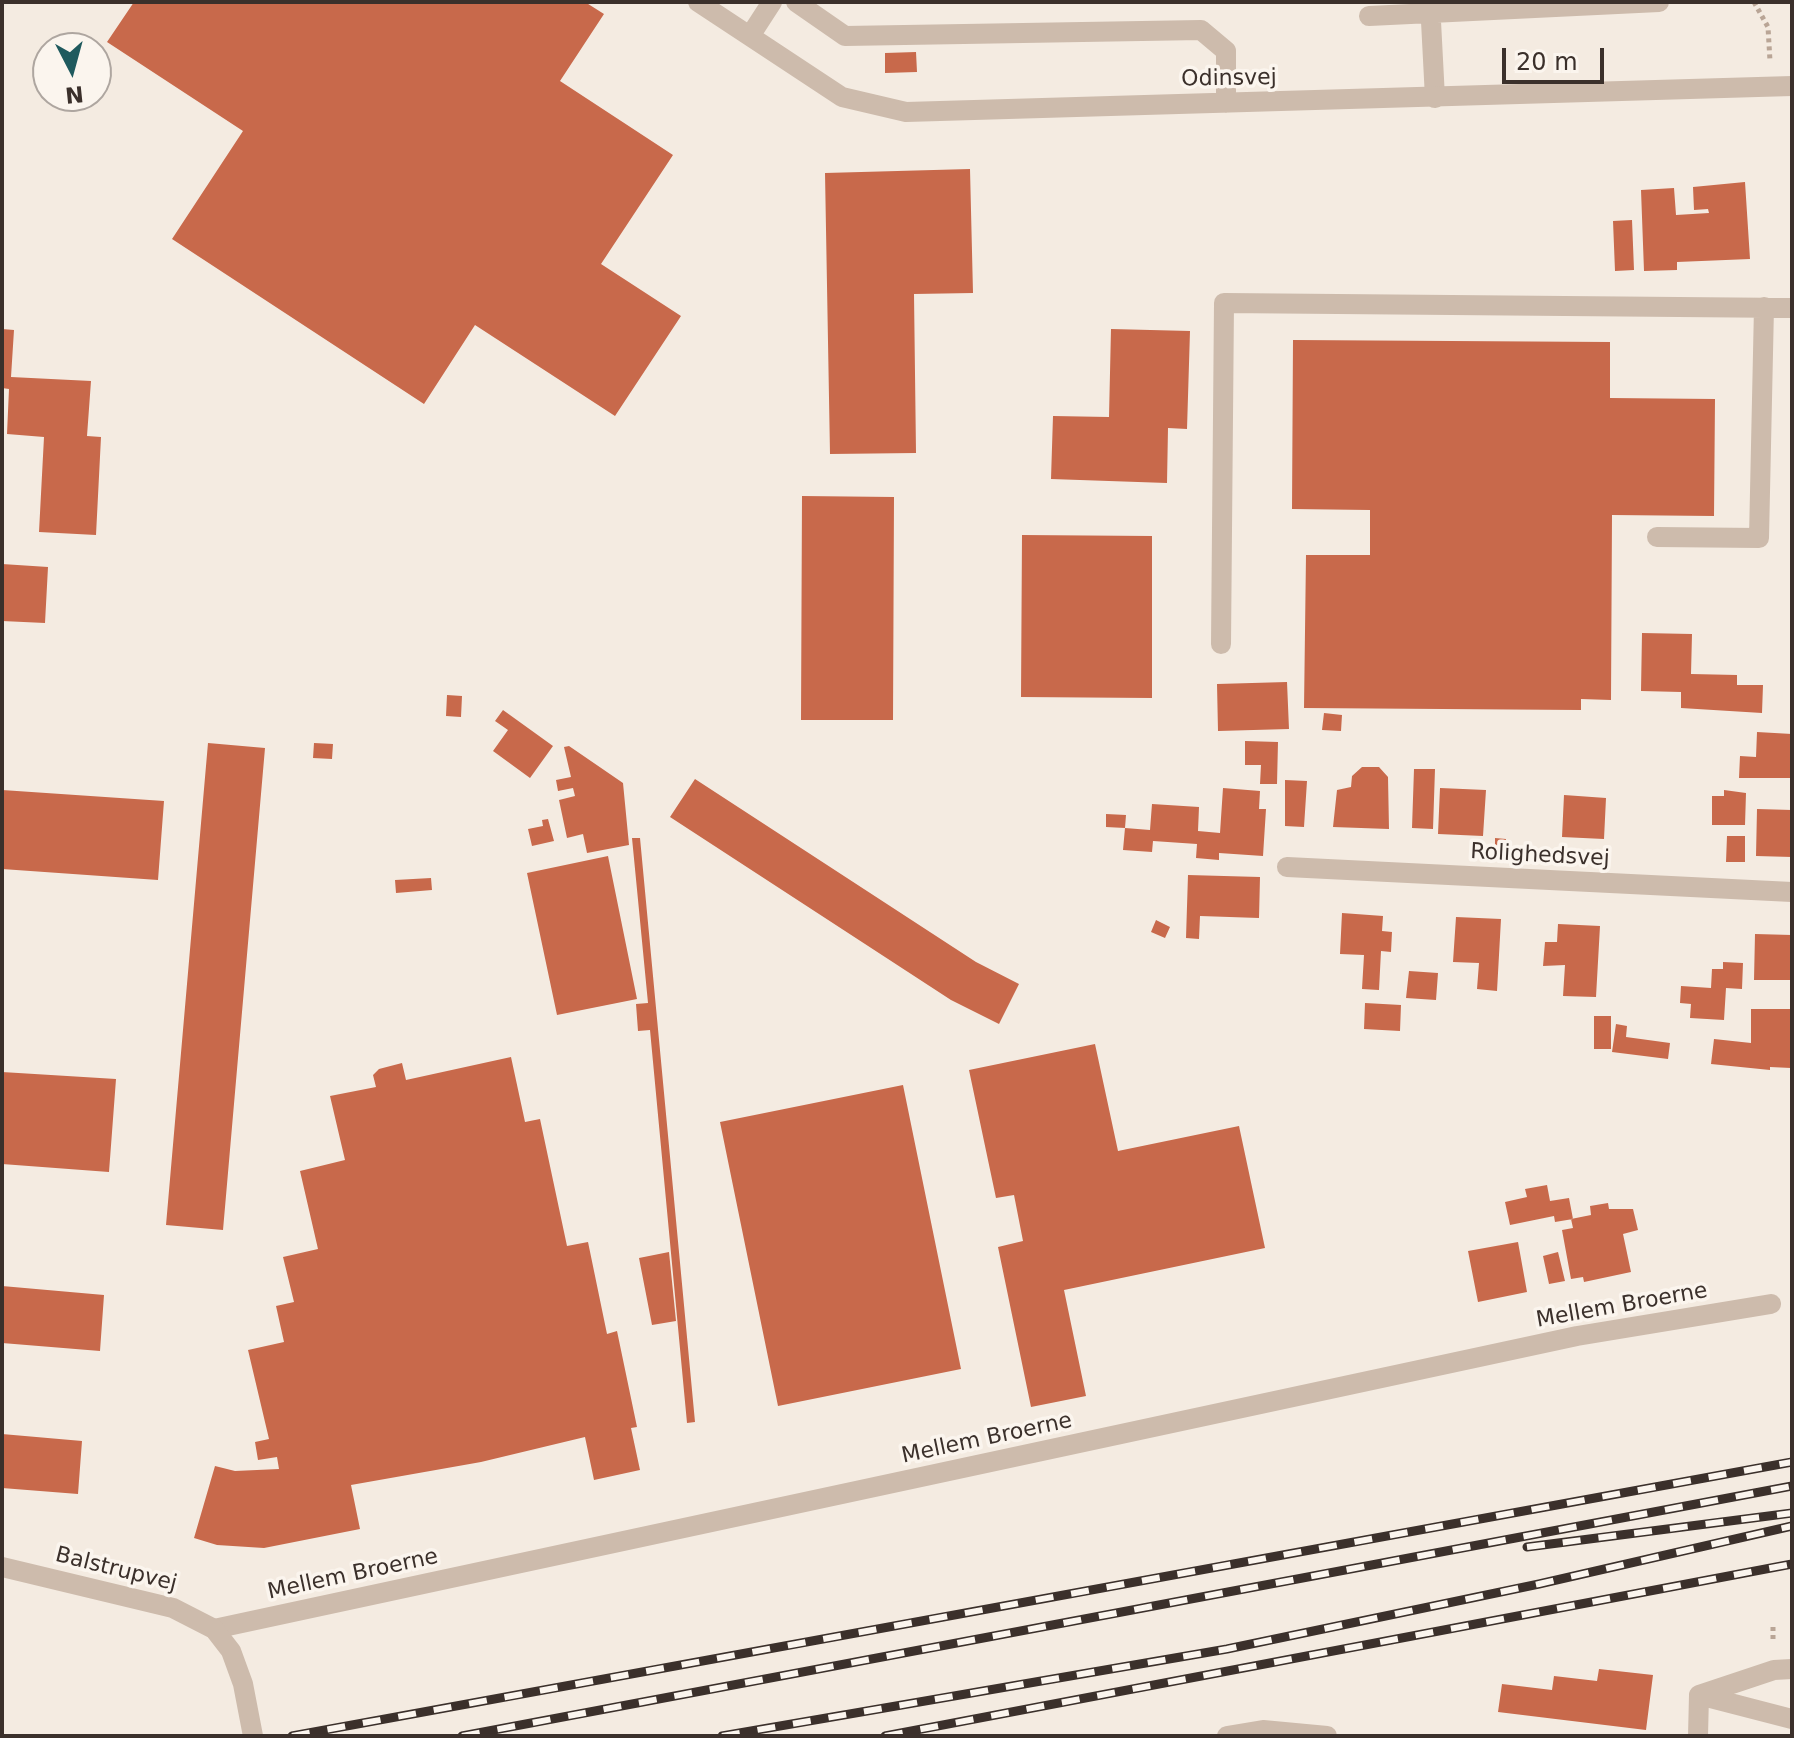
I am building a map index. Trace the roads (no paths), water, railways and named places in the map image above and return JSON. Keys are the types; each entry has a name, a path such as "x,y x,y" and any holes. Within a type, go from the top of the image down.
{"street":[{"name":"Odinsvej","path":"698,2 842,97 906,112 1792,86"},
{"path":"750,36 772,2"},
{"path":"796,2 845,36 1201,30 1226,51 1226,103"},
{"path":"1369,16 1431,7 1659,2"},
{"path":"1431,7 1435,98"},
{"path":"1221,644 1224,303 1792,308"},
{"path":"1657,537 1759,538 1764,307"},
{"name":"Rolighedsvej","path":"1287,867 1792,892"},
{"name":"Mellem Broerne","path":"214,1629 1562,1339 1771,1304"},
{"name":"Balstrupvej","path":"2,1567 173,1608 214,1629"},
{"path":"214,1629 231,1651 243,1684 253,1736"},
{"path":"1699,1695 1774,1670 1792,1669"},
{"path":"1699,1695 1792,1719"},
{"path":"1698,1736 1699,1695"},
{"path":"1227,1736 1263,1730 1327,1736"}],"railway":[{"path":"292,1736 1792,1462"},
{"path":"462,1736 1792,1486"},
{"path":"1527,1547 1792,1513"},
{"path":"722,1736 1227,1649 1539,1584 1792,1526"},
{"path":"885,1736 1792,1564"}]}
